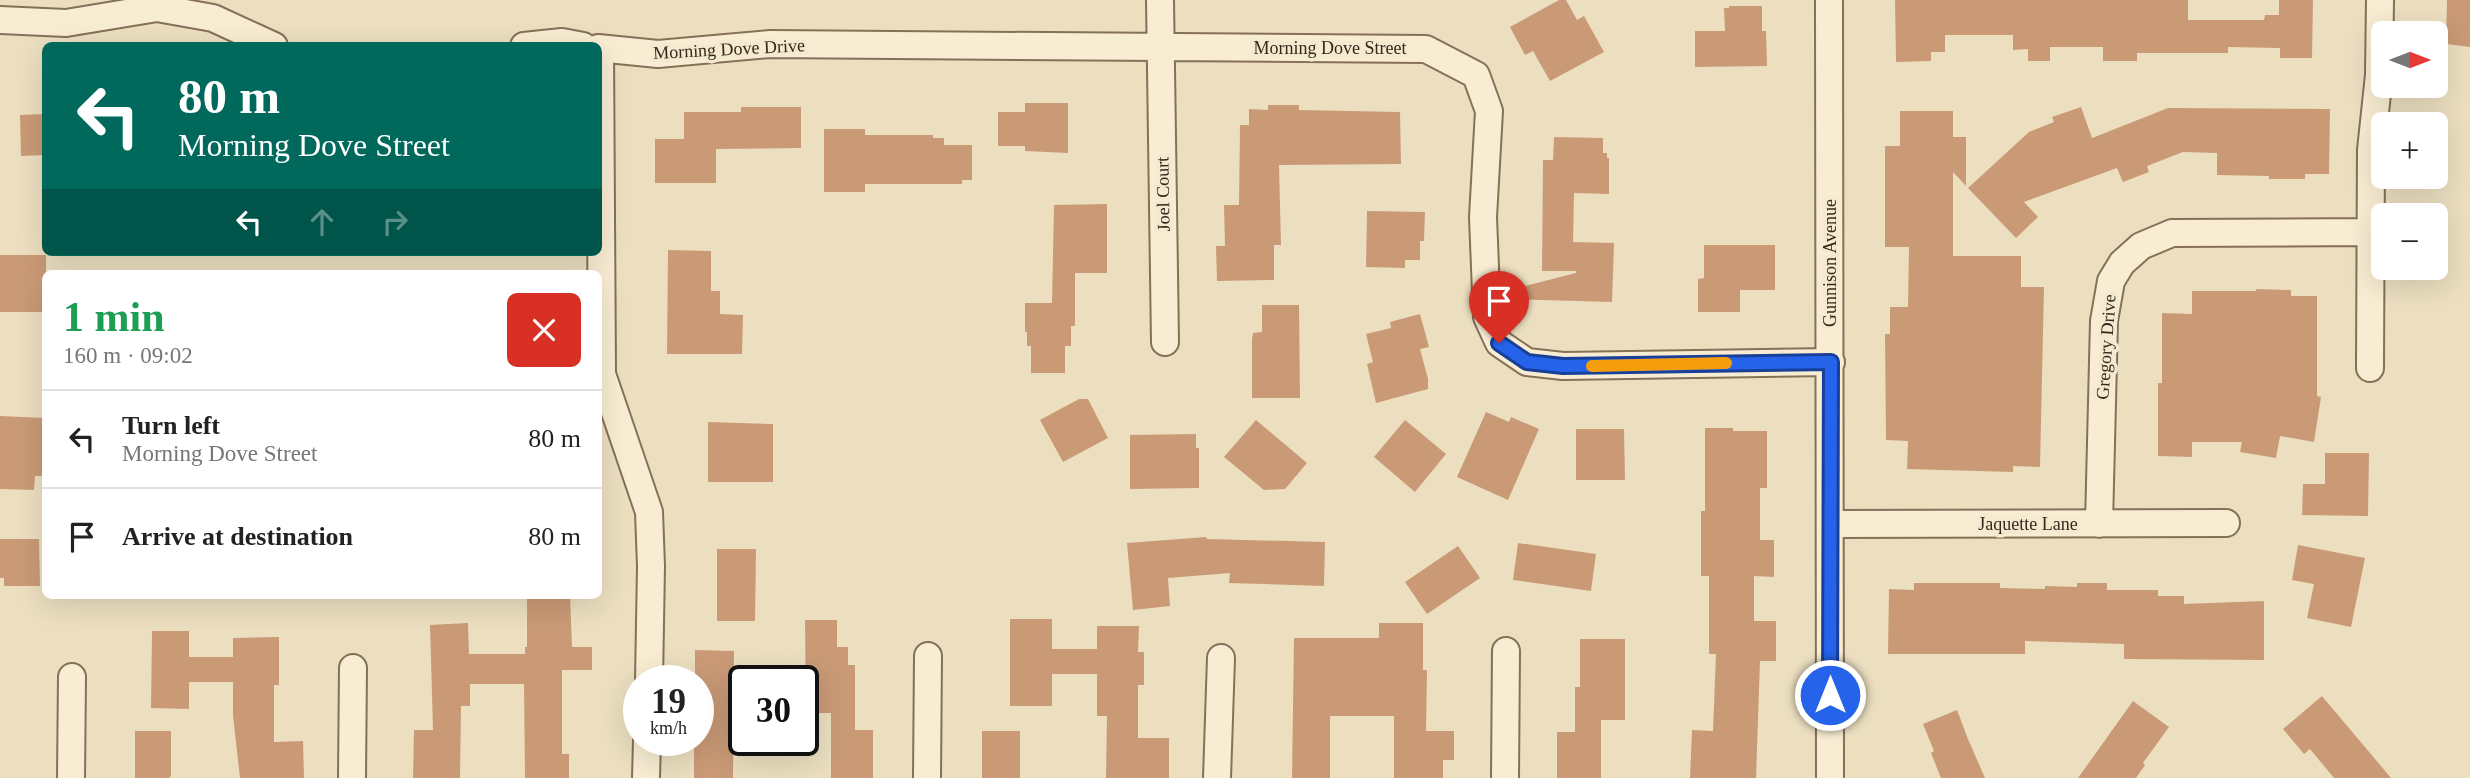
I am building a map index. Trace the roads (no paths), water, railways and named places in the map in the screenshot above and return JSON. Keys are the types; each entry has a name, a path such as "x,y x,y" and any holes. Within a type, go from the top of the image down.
{"street":[{"name":"Joel Court","path":"1160,0 1165,342"},
{"name":"Gunnison Avenue","path":"1829,0 1830,778"},
{"path":"2371,203 2371,150 2379,75 2380,0"},
{"path":"0,20 66,23 157,8 213,18 265,42"},
{"name":"Morning Dove Drive","path":"602,48 658,54 770,44 902,46"},
{"name":"Morning Dove Street","path":"902,46 1426,49 1476,75 1489,111 1483,217 1487,317 1499,343 1527,362 1563,366 1831,362"},
{"path":"2370,368 2371,232"},
{"name":"Gregory Drive","path":"2099,524 2104,321 2112,281 2122,263 2141,246 2172,233 2371,232"},
{"path":"602,374 649,512 649,665"},
{"name":"Jaquette Lane","path":"1830,524 2226,523"},
{"path":"1505,778 1506,651"},
{"path":"927,778 928,656"},
{"path":"1217,778 1222,658"},
{"path":"352,778 353,668"},
{"path":"71,778 72,677"},
{"path":"646,778 647,756"}]}
